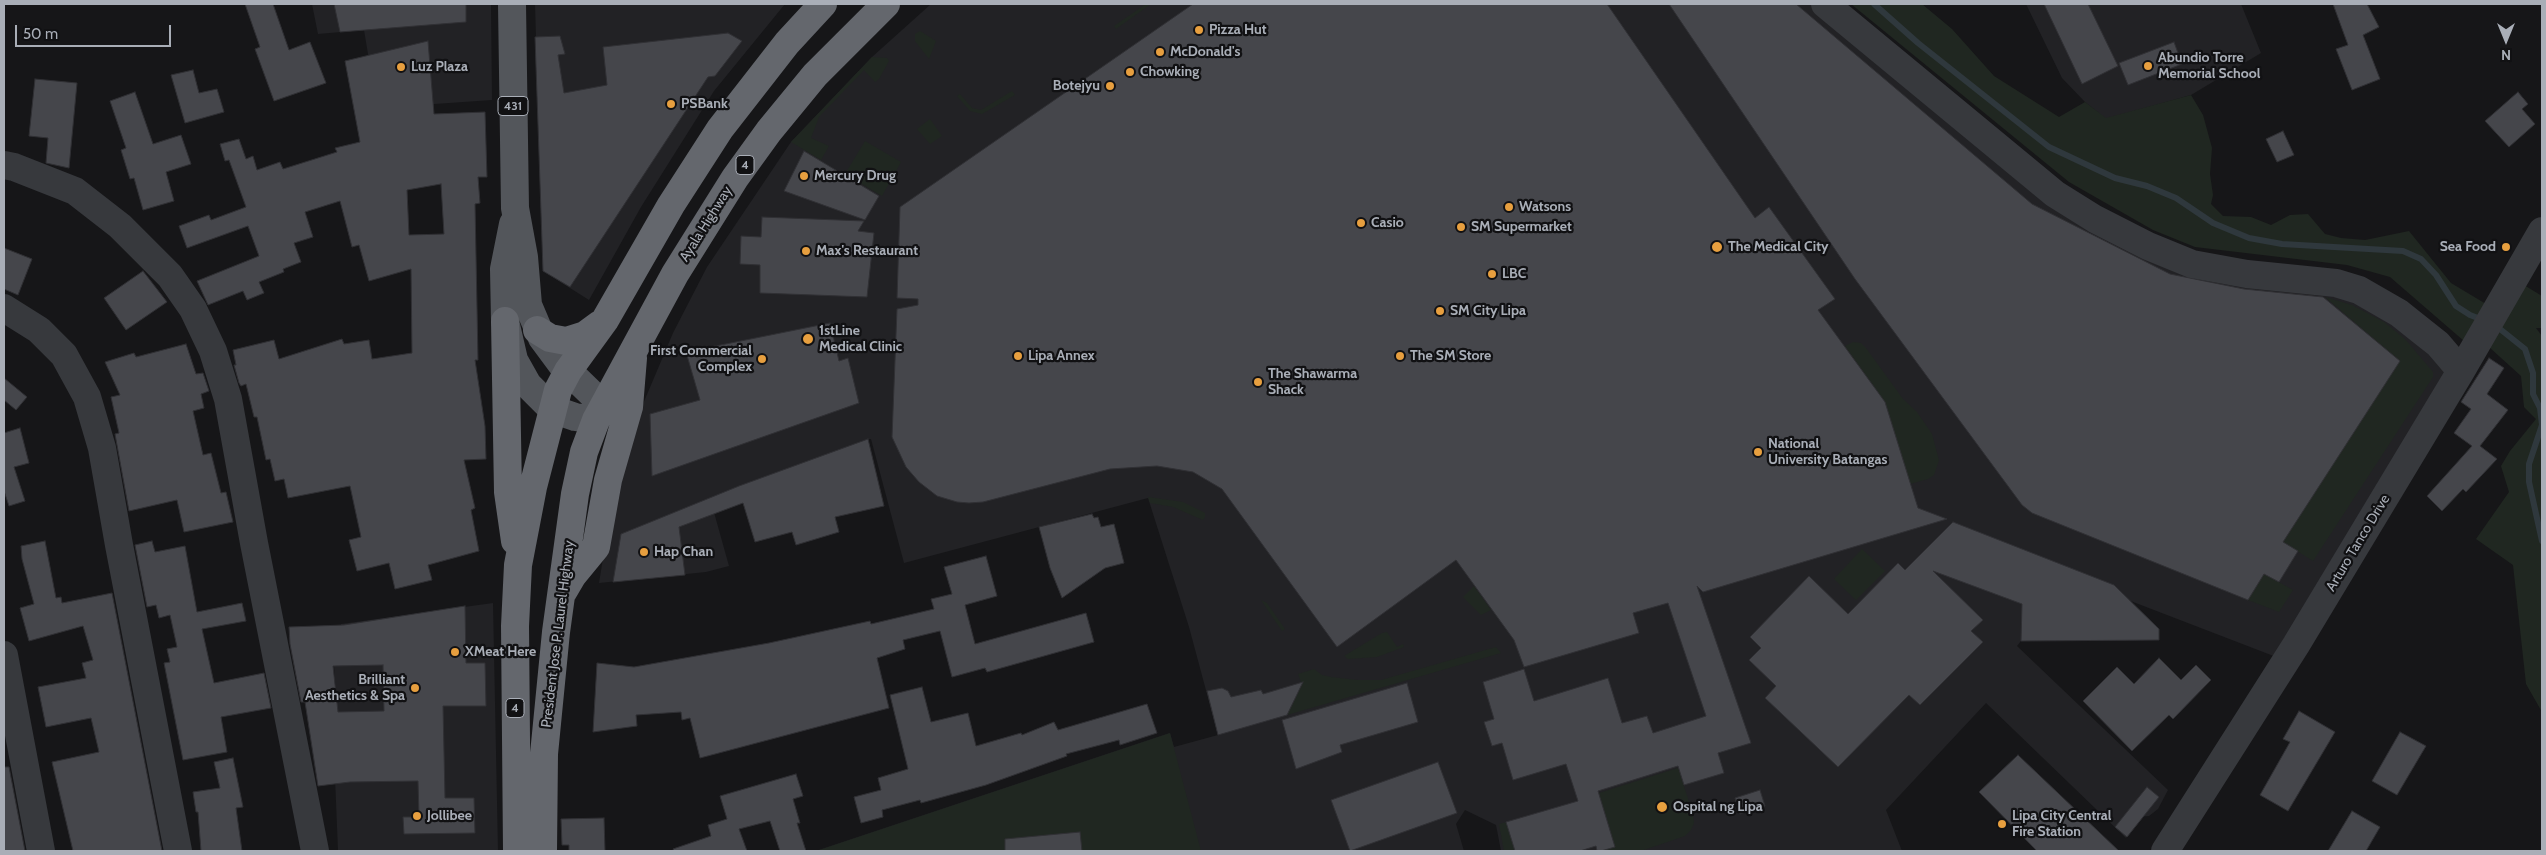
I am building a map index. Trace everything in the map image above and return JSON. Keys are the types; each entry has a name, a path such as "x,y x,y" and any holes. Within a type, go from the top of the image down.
{"highway":[{"name":"4","path":"517,851 515,626 518,565 528,512 558,390 568,371 605,320 676,197 720,128 787,43 823,4"},
{"name":"Ayala Highway","path":"598,418 675,274 715,208 769,131 815,75 886,4"},
{"path":"537,330 550,338 566,341 585,335 605,320"},
{"path":"505,321 508,492 518,565"},
{"path":"561,596 573,575 596,547 608,480 627,417 631,366 636,350"},
{"name":"President Jose P. Laurel Highway","path":"542,851 544,754 561,596 579,473 598,418"},
{"path":"528,512 536,496 551,491 562,494 568,499 572,518"}],"main road":[{"name":"431","path":"512,4 515,208 524,257 528,305 537,330 550,350 568,371 594,396 599,406 598,418 575,417 552,409 536,394 522,376 511,352 505,321 505,256 515,208"}],"street":[{"path":"1825,4 2055,194 2095,219 2148,246 2192,264 2247,274 2336,283 2359,290 2399,313 2420,329 2438,344 2461,371"},
{"path":"4,165 75,190 120,226 170,276 193,309 213,351 228,399 254,543 316,851"},
{"name":"Arturo Tanco Drive","path":"2165,851 2296,645 2475,348 2542,230"},
{"path":"4,308 38,330 64,355 87,397 102,448 178,851"},
{"path":"4,655 41,851"}],"shaded area":[{"path":"312,4 491,4 492,100 377,108 364,30 318,34"},
{"path":"535,4 785,4 714,91 641,207 589,300 543,271"},
{"path":"931,4 1821,4 2156,253 2357,292 2460,372 2284,660 2037,565 2022,604 2021,641 2017,646 2168,790 2158,809 2149,816 2137,817 2126,838 1986,703 1886,810 1902,851 1501,851 1496,825 1465,810 1456,824 1464,851 816,851 1170,733 1174,747 1218,735 1189,627 1148,498 904,563 871,439 868,439 710,498 729,566 706,572 599,583 606,540 640,411 673,333 707,267 791,142 872,57"},
{"path":"1146,4 1151,4 1116,29 1114,26"},
{"path":"1851,4 1922,4 1952,29 1994,76 2059,117 2085,102 2106,118 2191,95 2203,115 2212,148 2210,174 2213,195 2211,204 2223,216 2251,217 2271,225 2290,215 2308,214 2325,234 2341,238 2365,240 2409,231 2451,283 2486,304 2464,341 2390,277 2347,265 2195,247 2153,230 2069,182"},
{"name":"Abundio Torre Memorial School","path":"2026,4 2241,4 2261,53 2191,95 2106,119 2085,102 2062,78"},
{"path":"920,31 936,41 929,59 915,41 915,34"},
{"path":"872,57 887,58 889,61 879,79 875,82 864,70 819,117 811,138 829,146 821,160 791,142"},
{"path":"1012,91 1015,95 982,114 970,111 957,96 960,94 972,108 981,110"},
{"path":"930,119 942,136 930,144 917,129"},
{"path":"865,141 901,162 882,196 845,174"},
{"path":"2524,285 2542,296 2542,328 2536,328 2542,336 2542,712 2526,684 2513,565 2476,539 2509,492 2501,466 2510,451 2536,419 2524,407 2521,376 2489,347"},
{"path":"2325,297 2352,305 2384,322 2405,339 2433,372 2433,377 2313,561 2283,542 2400,361"},
{"path":"1853,342 1861,343 1866,348 1903,399 1917,412 1932,434 1939,460 1934,475 1928,479 1910,484 1885,402 1845,346"},
{"path":"1148,497 1183,502 1205,513 1205,517 1203,520 1173,507 1150,503"},
{"path":"1862,549 1885,571 1856,600 1834,579"},
{"path":"2264,574 2293,590 2279,612 2248,600"},
{"path":"1474,586 1491,610 1481,615 1463,597"},
{"path":"1261,600 1267,603 1285,629 1282,631"},
{"path":"493,603 498,851 338,851 333,728 337,710 334,666 343,666 341,624"},
{"path":"1387,632 1397,647 1403,644 1404,647 1377,657 1348,659 1344,656 1382,633"},
{"path":"1496,647 1501,653 1287,715 1302,685 1298,674 1314,669 1322,675 1331,677 1381,680"},
{"path":"1170,733 1201,851 1082,851 1080,832 1028,837 1030,851 816,851"},
{"path":"1678,768 1693,814 1694,823 1691,830 1685,836 1641,851 1601,851 1615,847 1599,793"},
{"path":"1507,822 1515,851 1504,851 1499,824"}],"building":[{"path":"245,4 273,4 289,50 310,42 326,83 274,101 255,49 260,47"},
{"path":"334,4 466,4 466,22 340,32"},
{"name":"SM City Lipa","path":"1193,4 1607,4 1755,218 1769,207 1835,299 1818,310 1885,402 1918,508 1947,519 1703,592 1697,586 1751,743 1718,753 1724,773 1684,785 1678,766 1598,791 1615,847 1601,851 1597,851 1596,846 1580,851 1515,851 1506,822 1578,801 1566,764 1513,780 1502,743 1492,746 1484,722 1494,719 1483,682 1524,669 1534,701 1608,678 1622,723 1647,716 1653,733 1706,716 1668,603 1633,613 1639,633 1524,667 1514,640 1456,560 1337,647 1222,489 1193,472 1157,466 1110,469 983,502 969,503 957,502 937,496 919,482 906,467 892,437 897,309 918,305 918,299 897,298 900,207"},
{"path":"1669,4 1796,4 2032,204 2170,274 2244,289 2323,297 2400,361 2283,542 2298,551 2279,582 2264,574 2248,600 2032,513 2022,505 1855,279"},
{"path":"2044,4 2088,4 2118,66 2082,84"},
{"path":"2333,4 2367,4 2379,27 2363,35 2380,79 2352,90 2336,49 2348,45"},
{"path":"728,33 742,41 715,76 708,77 570,287 543,271 535,37 560,36 565,54 558,55 564,93 607,85 603,47"},
{"path":"428,41 434,114 485,112 487,177 478,177 480,203 475,204 478,360 475,360 485,426 486,459 464,460 475,508 471,510 479,551 428,565 432,580 395,589 389,563 357,571 349,540 361,537 350,486 288,498 284,479 275,481 270,459 266,460 257,417 254,417 246,384 241,386 239,383 234,365 236,365 233,350 274,340 279,359 342,339 344,344 369,340 372,359 412,353 411,269 369,281 359,245 352,247 340,201 305,212 313,237 294,243 301,262 283,269 284,272 259,282 264,293 247,300 243,291 208,305 197,281 259,256 248,226 187,248 179,226 209,215 211,220 246,207 229,160 225,161 220,144 239,139 246,159 253,156 257,170 280,162 283,169 337,152 335,148 360,142 345,61","holes":["441,184 444,234 409,235 407,190"]},
{"path":"2174,42 2182,64 2128,85 2119,63"},
{"path":"193,70 199,93 217,89 224,112 185,123 171,75"},
{"path":"35,79 77,83 69,168 46,163 48,138 29,136"},
{"path":"135,92 153,144 181,135 191,164 166,172 174,201 143,210 134,178 130,179 121,150 126,148 110,101"},
{"path":"2518,92 2528,104 2522,109 2535,124 2509,147 2485,121"},
{"path":"2283,131 2294,155 2277,162 2266,139"},
{"path":"804,151 879,196 865,220 784,191"},
{"name":"Max's Restaurant","path":"762,217 864,221 858,231 874,233 867,297 760,293 760,265 740,264 741,236 761,237"},
{"path":"4,248 32,259 18,295 4,289"},
{"path":"143,271 167,302 126,330 104,298"},
{"path":"830,323 839,361 848,358 859,403 652,476 650,414 700,400 686,352"},
{"path":"186,344 196,374 203,373 209,391 201,394 204,408 193,411 203,455 211,453 221,493 226,492 233,522 184,532 177,500 129,511 115,434 119,433 111,397 120,395 105,362 134,353 136,357"},
{"path":"2489,358 2504,368 2487,394 2508,410 2480,446 2497,459 2466,492 2463,489 2442,511 2427,496 2472,446 2454,433 2471,409 2461,402"},
{"path":"4,378 27,397 16,410 4,400"},
{"path":"20,428 29,463 14,467 25,501 9,506 4,491 4,433"},
{"path":"868,439 884,506 835,517 839,532 796,545 792,532 755,542 743,503 679,527 685,575 613,582 621,534 739,486"},
{"path":"1092,514 1094,518 1098,517 1101,527 1114,524 1124,563 1105,568 1062,598 1050,568 1039,527"},
{"path":"1953,522 2114,585 2159,629 2159,640 2021,641 2022,604 1933,571 1983,620 1971,631 1983,642 1920,705 1909,695 1838,767 1765,698 1776,686 1749,660 1761,648 1750,637 1809,576 1848,614 1898,563 1905,570"},
{"path":"45,541 56,598 61,597 62,603 112,593 162,851 73,851 52,762 99,752 91,718 46,727 38,687 86,678 82,663 93,660 83,626 29,641 20,608 34,604 22,559 21,546"},
{"path":"152,541 155,552 185,546 197,612 242,603 246,621 202,629 214,683 264,673 271,708 221,717 227,752 183,760 164,663 170,662 167,649 177,647 170,615 159,618 156,605 147,607 135,545"},
{"path":"986,556 997,596 965,605 975,644 1086,613 1094,642 987,672 985,668 952,677 940,631 903,640 905,649 877,658 889,708 700,758 690,718 682,720 681,712 636,715 637,726 593,732 597,663 634,667 769,643 870,621 871,624 934,609 931,599 952,594 944,567"},
{"path":"465,606 466,663 485,663 486,706 443,706 445,798 474,798 475,833 404,834 403,817 419,817 418,781 350,782 318,786 305,702 301,702 290,644 289,627 344,625","holes":["383,665 384,711 338,712 333,666"]},
{"path":"2159,658 2181,680 2196,665 2211,680 2173,719 2169,715 2132,751 2083,701 2117,667 2134,684"},
{"path":"1303,682 1287,715 1218,735 1207,691 1222,688 1228,691 1231,697 1261,690 1263,694"},
{"path":"1407,683 1418,722 1340,745 1342,752 1296,769 1282,720"},
{"path":"922,687 931,722 968,713 976,746 1021,733 1022,735 1054,722 1058,730 1147,704 1157,733 1120,745 1119,740 1066,754 1067,756 986,785 921,803 920,800 882,810 883,817 861,823 854,797 881,790 878,778 908,769 890,695"},
{"path":"2299,711 2335,732 2288,811 2260,795 2290,742 2283,739"},
{"path":"2400,732 2426,746 2397,795 2372,781"},
{"path":"2018,755 2119,851 2037,851 1979,792"},
{"path":"233,758 243,807 236,808 242,851 201,851 198,812 196,812 193,792 220,788 214,762"},
{"path":"1438,762 1457,813 1350,851 1331,800"},
{"path":"4,767 9,767 25,851 4,851"},
{"path":"796,774 803,796 793,799 800,823 797,823 806,851 780,851 770,821 739,829 747,851 674,851 673,849 711,836 708,825 727,819 720,796"},
{"path":"2147,787 2159,797 2127,837 2115,827"},
{"path":"1760,790 1765,806 1740,814 1735,798"},
{"path":"2352,811 2380,827 2366,851 2328,851"},
{"path":"604,818 605,851 569,851 569,845 562,845 561,819"},
{"path":"1080,832 1082,851 1005,851 1005,839"}],"waterway":[{"path":"1874,4 1918,43 2049,147 2115,178 2147,186 2176,198 2213,223 2249,238 2282,244 2403,251 2421,259 2436,275 2456,306 2470,315 2483,320"},
{"path":"2495,325 2525,349 2533,373 2533,394 2540,408 2542,425 2529,464 2529,482 2542,541"}],"place":[{"name":"Pizza Hut","path":"1199,30"},
{"name":"McDonald's","path":"1160,52"},
{"name":"Abundio Torre Memorial School","path":"2148,66"},
{"name":"Luz Plaza","path":"401,67"},
{"name":"Chowking","path":"1130,72"},
{"name":"Botejyu","path":"1110,86"},
{"name":"PSBank","path":"671,104"},
{"name":"Mercury Drug","path":"804,176"},
{"name":"Watsons","path":"1509,207"},
{"name":"Casio","path":"1361,223"},
{"name":"SM Supermarket","path":"1461,227"},
{"name":"The Medical City","path":"1717,247"},
{"name":"Sea Food","path":"2506,247"},
{"name":"Max's Restaurant","path":"806,251"},
{"name":"LBC","path":"1492,274"},
{"name":"SM City Lipa","path":"1440,311"},
{"name":"1stLine Medical Clinic","path":"808,339"},
{"name":"Lipa Annex","path":"1018,356"},
{"name":"The SM Store","path":"1400,356"},
{"name":"First Commercial Complex","path":"762,359"},
{"name":"The Shawarma Shack","path":"1258,382"},
{"name":"National University Batangas","path":"1758,452"},
{"name":"Hap Chan","path":"644,552"},
{"name":"XMeat Here","path":"455,652"},
{"name":"Brilliant Aesthetics & Spa","path":"415,688"},
{"name":"Ospital ng Lipa","path":"1662,807"},
{"name":"Jollibee","path":"417,816"},
{"name":"Lipa City Central Fire Station","path":"2002,824"}]}
